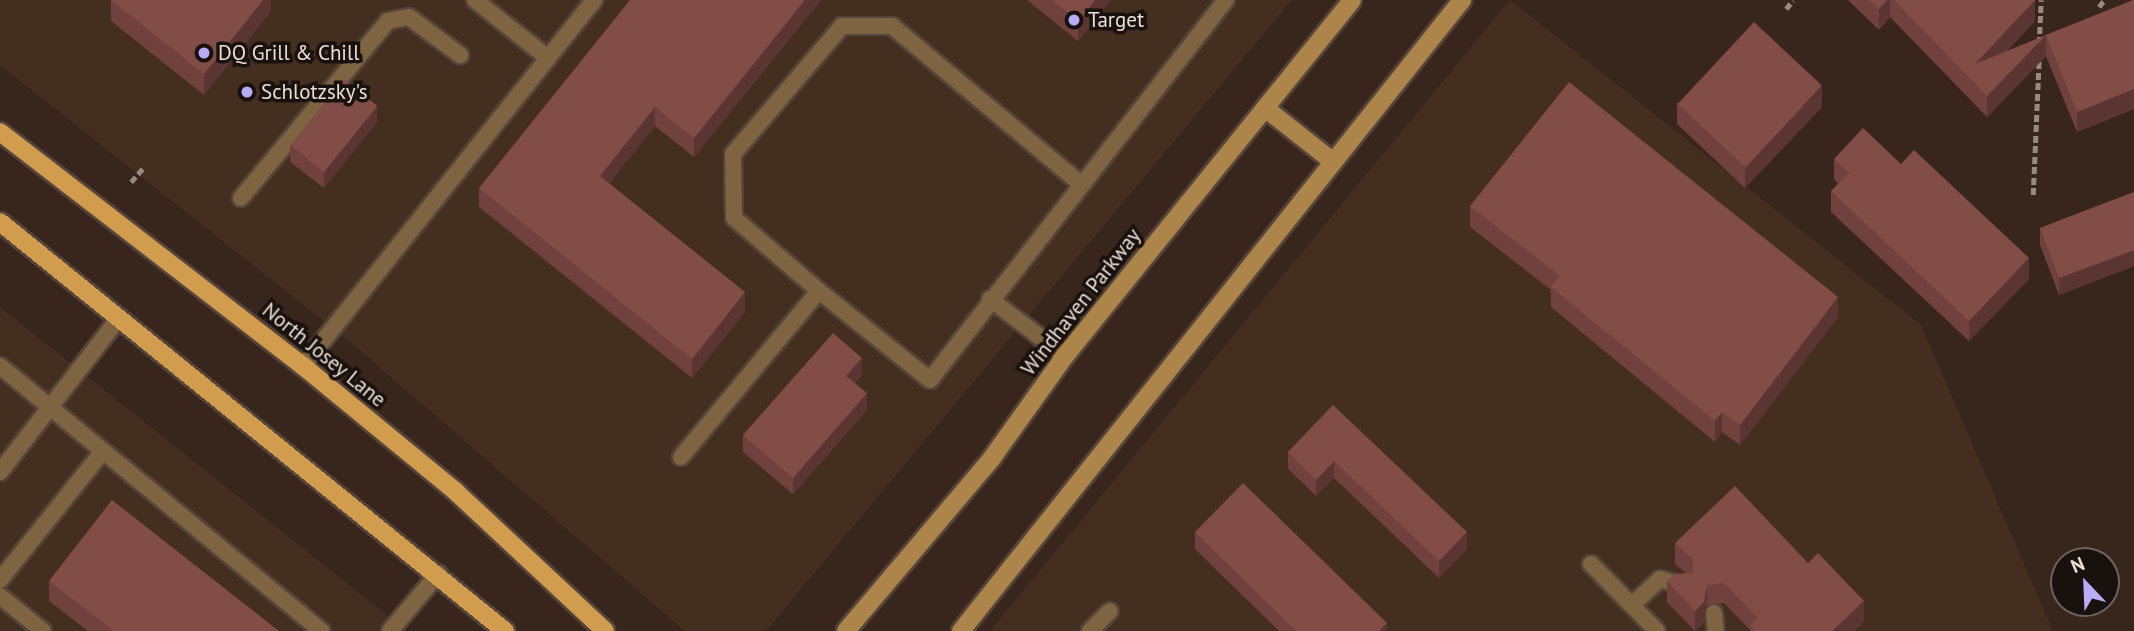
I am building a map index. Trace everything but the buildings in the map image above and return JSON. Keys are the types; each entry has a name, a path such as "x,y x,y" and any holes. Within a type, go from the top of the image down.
{"main road":[{"name":"Windhaven Parkway","path":"845,631 992,458 1065,356 1352,0"},
{"path":"961,631 1462,0"},
{"path":"1265,108 1332,161"},
{"name":"North Josey Lane","path":"0,132 303,366 455,491 605,631"},
{"path":"0,222 438,574 505,631"}],"lane":[{"path":"475,0 548,58"},
{"path":"303,366 594,0"},
{"path":"1081,184 892,26 842,26 733,154 734,218 819,291 930,380 990,299 1081,184 1226,0"},
{"path":"241,198 388,21 409,17 460,55"},
{"path":"681,457 819,291"},
{"path":"990,299 1065,356"},
{"path":"0,472 119,318"},
{"path":"0,366 322,631"},
{"path":"0,580 102,452"},
{"path":"1591,564 1657,631"},
{"path":"390,631 438,574"},
{"path":"1632,605 1660,579 1685,586"},
{"path":"0,596 43,631"},
{"path":"1090,631 1110,611"},
{"path":"1714,614 1716,631"}],"path":[{"path":"1786,9 1793,0"},
{"path":"2033,195 2042,0"},
{"path":"2099,7 2104,0"},
{"path":"131,182 144,167"}],"shaded area":[{"path":"0,0 1292,0 766,631 685,631 349,341 0,65"},
{"path":"1510,0 1921,325 2053,631 990,631"},
{"path":"0,307 407,631 0,631"}],"place":[{"name":"Target","path":"1074,20"},
{"name":"DQ Grill & Chill","path":"204,53"},
{"name":"Schlotzsky's","path":"247,92"}]}
